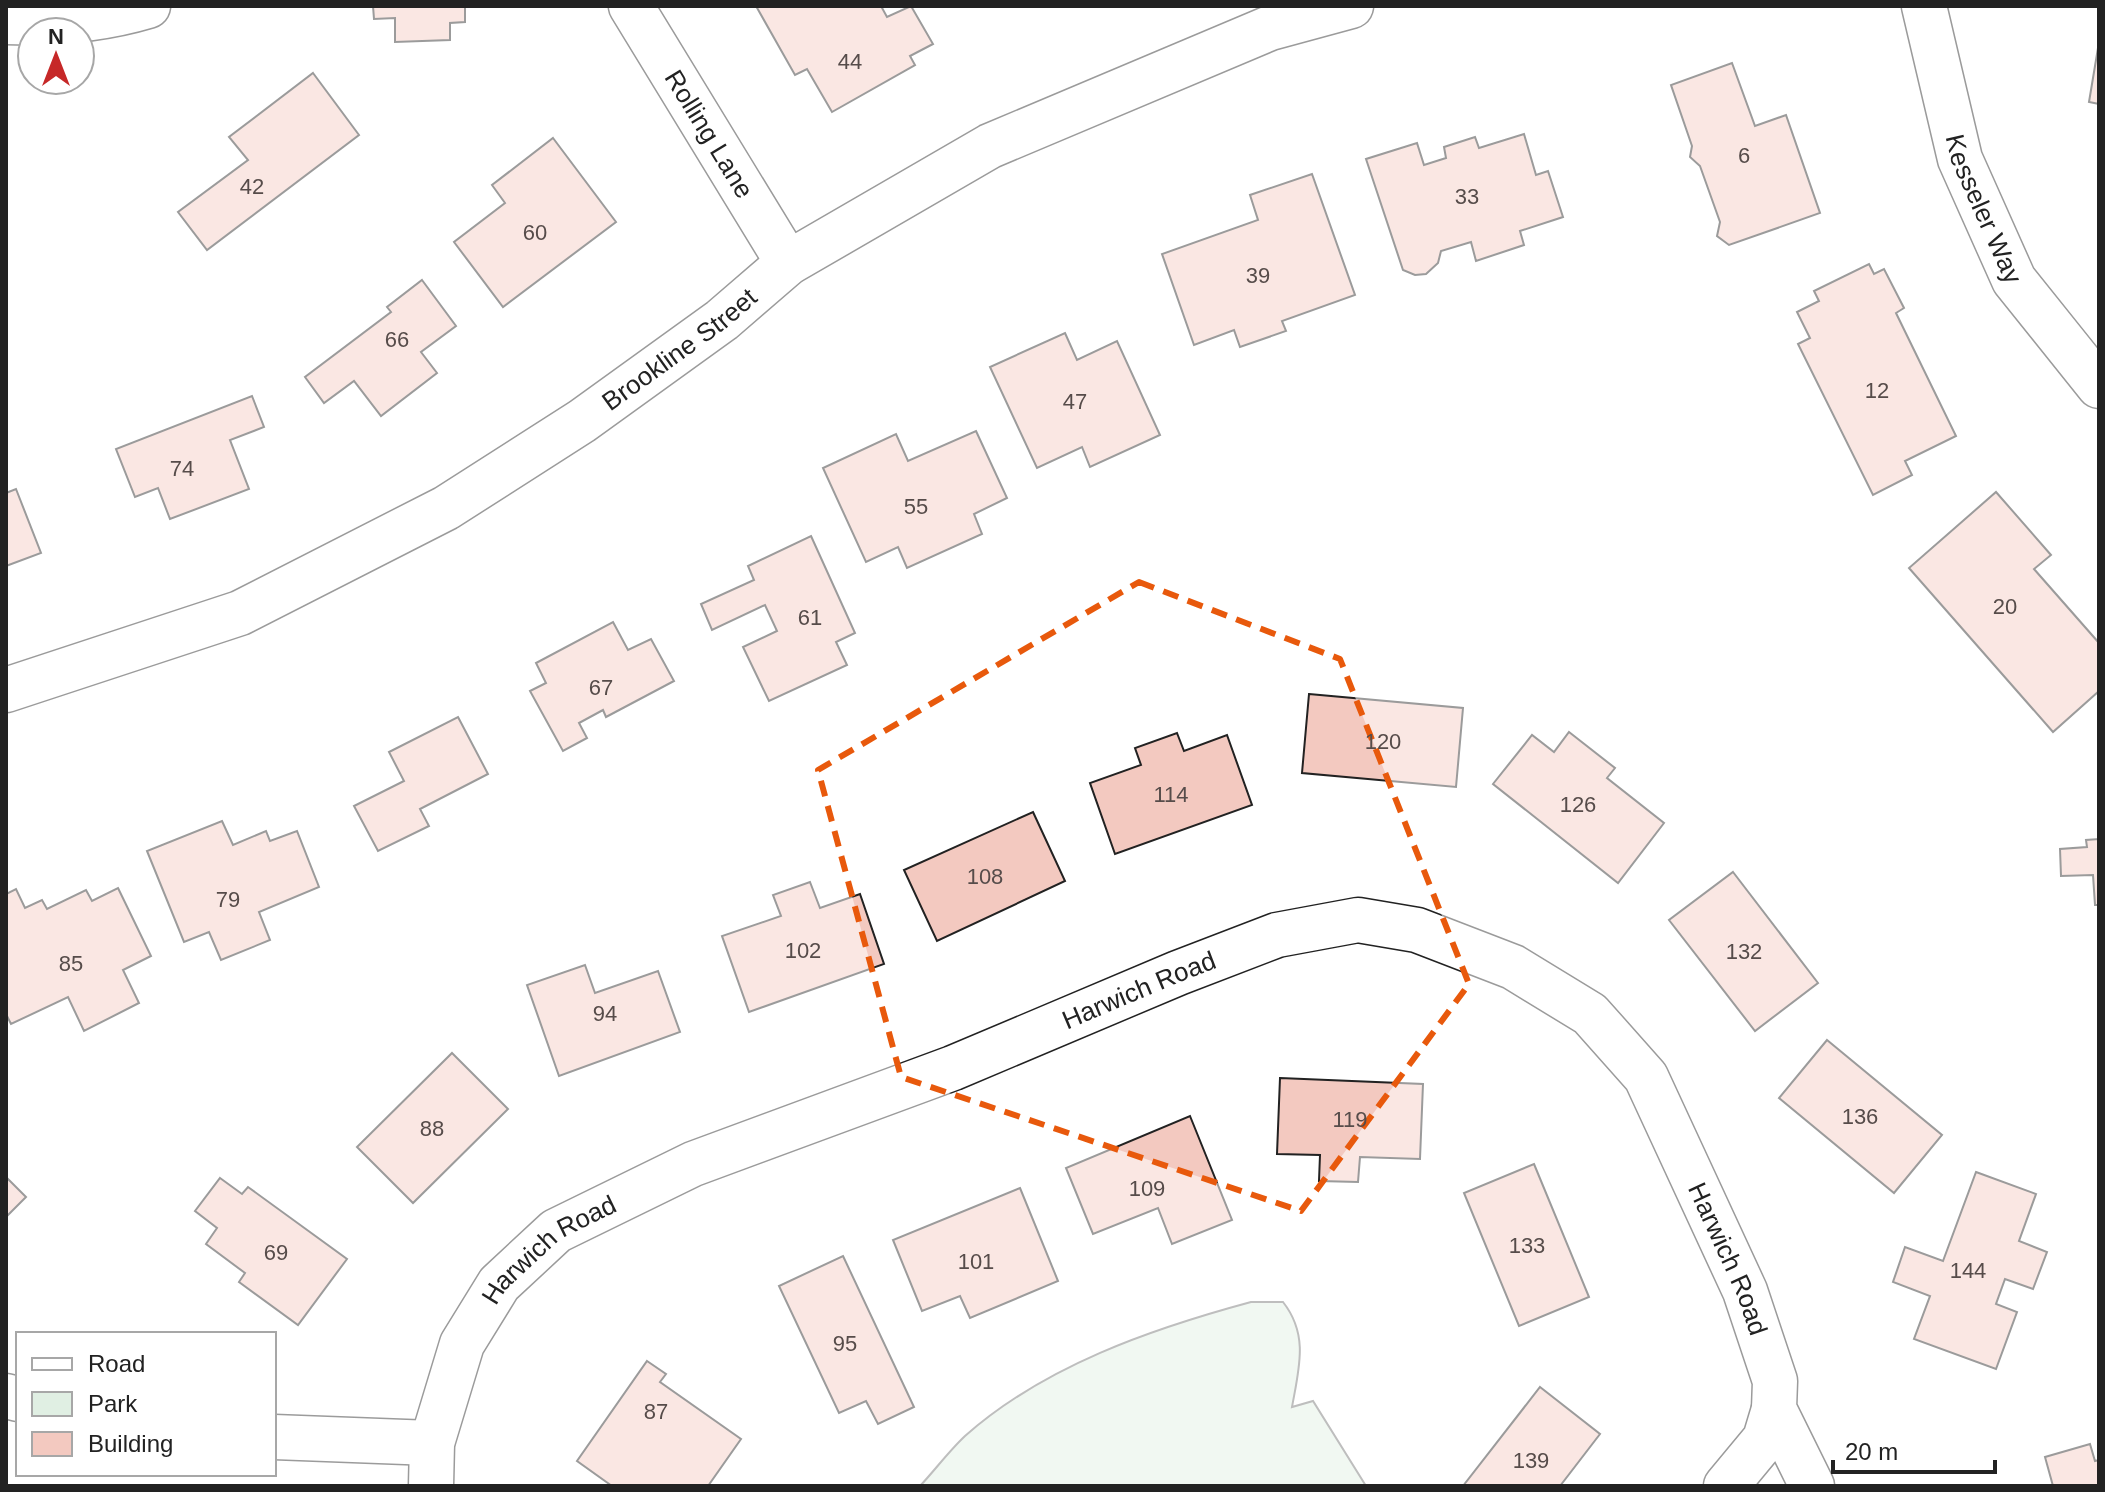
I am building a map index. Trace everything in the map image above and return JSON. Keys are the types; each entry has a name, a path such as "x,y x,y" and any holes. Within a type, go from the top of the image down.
{"street":[{"path":"6,22 50,23 111,17 148,6"},
{"name":"Rolling Lane","path":"631,6 788,263"},
{"name":"Brookline Street","path":"6,690 240,613 446,508 582,421 710,329 788,263 990,146 1270,28 1351,6"},
{"name":"Kesseler Way","path":"1924,6 1960,159 2014,280 2099,386"},
{"name":"Harwich Road","path":"431,1486 432,1443 462,1344 499,1284 556,1231 693,1164 953,1068 1178,973 1277,935 1358,920 1417,930 1513,967 1590,1014 1646,1077 1745,1291 1775,1381 1774,1409 1765,1439 1726,1486"},
{"name":"Harwich Road","path":"1774,1409 1812,1486"},
{"path":"276,1437 432,1443"}],"highlighted area":[{"path":"1139,582 1340,659 1469,984 1301,1211 901,1077 818,770"}],"green space":[{"path":"1251,1302 1283,1302 1291,1314 1300,1352 1292,1407 1313,1401 1366,1486 920,1486 965,1436 1029,1389 1137,1338"}],"building":[{"path":"373,6 465,6 465,22 450,23 450,40 395,42 395,18 374,19"},
{"path":"756,6 881,6 887,17 911,6 933,44 910,56 915,65 832,112 807,69 795,75"},
{"path":"2099,42 2099,104 2089,102"},
{"path":"1732,63 1755,126 1786,115 1820,213 1729,245 1717,236 1720,222 1700,166 1690,157 1692,146 1671,85"},
{"path":"313,73 359,135 207,250 178,212 248,160 229,137"},
{"path":"1524,134 1536,175 1548,171 1563,217 1520,231 1524,245 1476,261 1471,242 1441,251 1438,263 1426,274 1415,275 1403,270 1366,159 1417,143 1424,165 1446,158 1444,147 1475,137 1479,148"},
{"path":"553,138 616,222 503,307 454,242 505,203 492,185"},
{"path":"1312,174 1355,295 1282,321 1286,331 1240,347 1234,330 1194,345 1162,254 1258,220 1250,195"},
{"path":"1869,264 1874,274 1884,269 1904,308 1896,313 1956,436 1905,461 1912,475 1873,495 1798,344 1810,338 1797,312 1819,301 1814,291"},
{"path":"422,280 456,326 421,352 437,373 381,416 354,381 324,403 305,377 391,312 387,307"},
{"path":"1065,333 1077,360 1117,341 1160,435 1090,467 1082,447 1037,468 990,367"},
{"path":"252,396 264,427 230,440 249,489 170,519 158,488 135,497 116,449"},
{"path":"976,431 1007,498 974,514 982,534 907,568 898,547 866,562 823,468 896,434 908,461"},
{"path":"16,489 41,553 6,566 6,493"},
{"path":"1996,492 2051,555 2034,569 2099,643 2099,691 2053,732 1909,568"},
{"path":"811,536 855,633 836,642 847,665 769,701 743,647 777,631 765,605 712,630 701,604 754,580 748,566"},
{"path":"613,622 628,650 651,639 674,681 606,717 603,710 579,723 587,738 563,751 530,691 546,683 536,663"},
{"path":"1309,694 1463,708 1456,787 1302,773"},
{"path":"458,717 488,774 420,809 429,826 378,851 354,806 404,781 389,752"},
{"path":"1569,732 1615,768 1607,778 1664,823 1618,883 1493,784 1532,735 1554,752"},
{"path":"1177,733 1184,751 1227,735 1252,805 1115,854 1090,783 1141,765 1135,748"},
{"path":"1033,812 1065,881 937,941 904,870"},
{"path":"222,821 233,845 266,831 270,841 297,831 319,887 259,912 270,940 221,960 209,932 184,942 147,851"},
{"path":"2099,839 2099,905 2095,905 2093,875 2061,876 2060,849 2087,847 2086,840"},
{"path":"1733,872 1818,983 1755,1031 1669,920"},
{"path":"810,882 820,908 860,894 884,964 749,1012 722,936 781,916 773,895"},
{"path":"118,888 151,956 123,970 139,1003 84,1031 68,997 11,1024 6,1014 6,894 16,889 25,908 42,900 47,909 86,890 92,901"},
{"path":"585,965 595,993 658,971 680,1032 559,1076 527,985"},
{"path":"1827,1040 1942,1135 1894,1193 1779,1098"},
{"path":"452,1053 508,1109 413,1203 357,1147"},
{"path":"1280,1078 1423,1084 1420,1159 1360,1157 1358,1182 1319,1181 1320,1155 1277,1154"},
{"path":"1190,1116 1232,1220 1172,1244 1158,1208 1093,1234 1066,1168"},
{"path":"1534,1164 1589,1297 1519,1326 1464,1193"},
{"path":"1976,1172 2036,1194 2019,1241 2047,1252 2033,1289 2005,1279 1996,1304 2017,1312 1996,1369 1914,1339 1930,1296 1893,1282 1905,1247 1943,1261"},
{"path":"6,1177 26,1197 6,1217"},
{"path":"220,1178 242,1194 248,1187 347,1259 298,1325 239,1282 245,1273 206,1244 217,1228 195,1211"},
{"path":"1020,1188 1058,1281 970,1318 960,1296 922,1311 893,1240"},
{"path":"843,1256 914,1407 878,1424 866,1401 839,1413 779,1286"},
{"path":"647,1361 666,1374 660,1382 741,1439 708,1486 612,1486 577,1461"},
{"path":"1540,1387 1600,1434 1560,1486 1463,1486"},
{"path":"2090,1444 2095,1461 2099,1460 2099,1486 2053,1486 2045,1457"}]}
